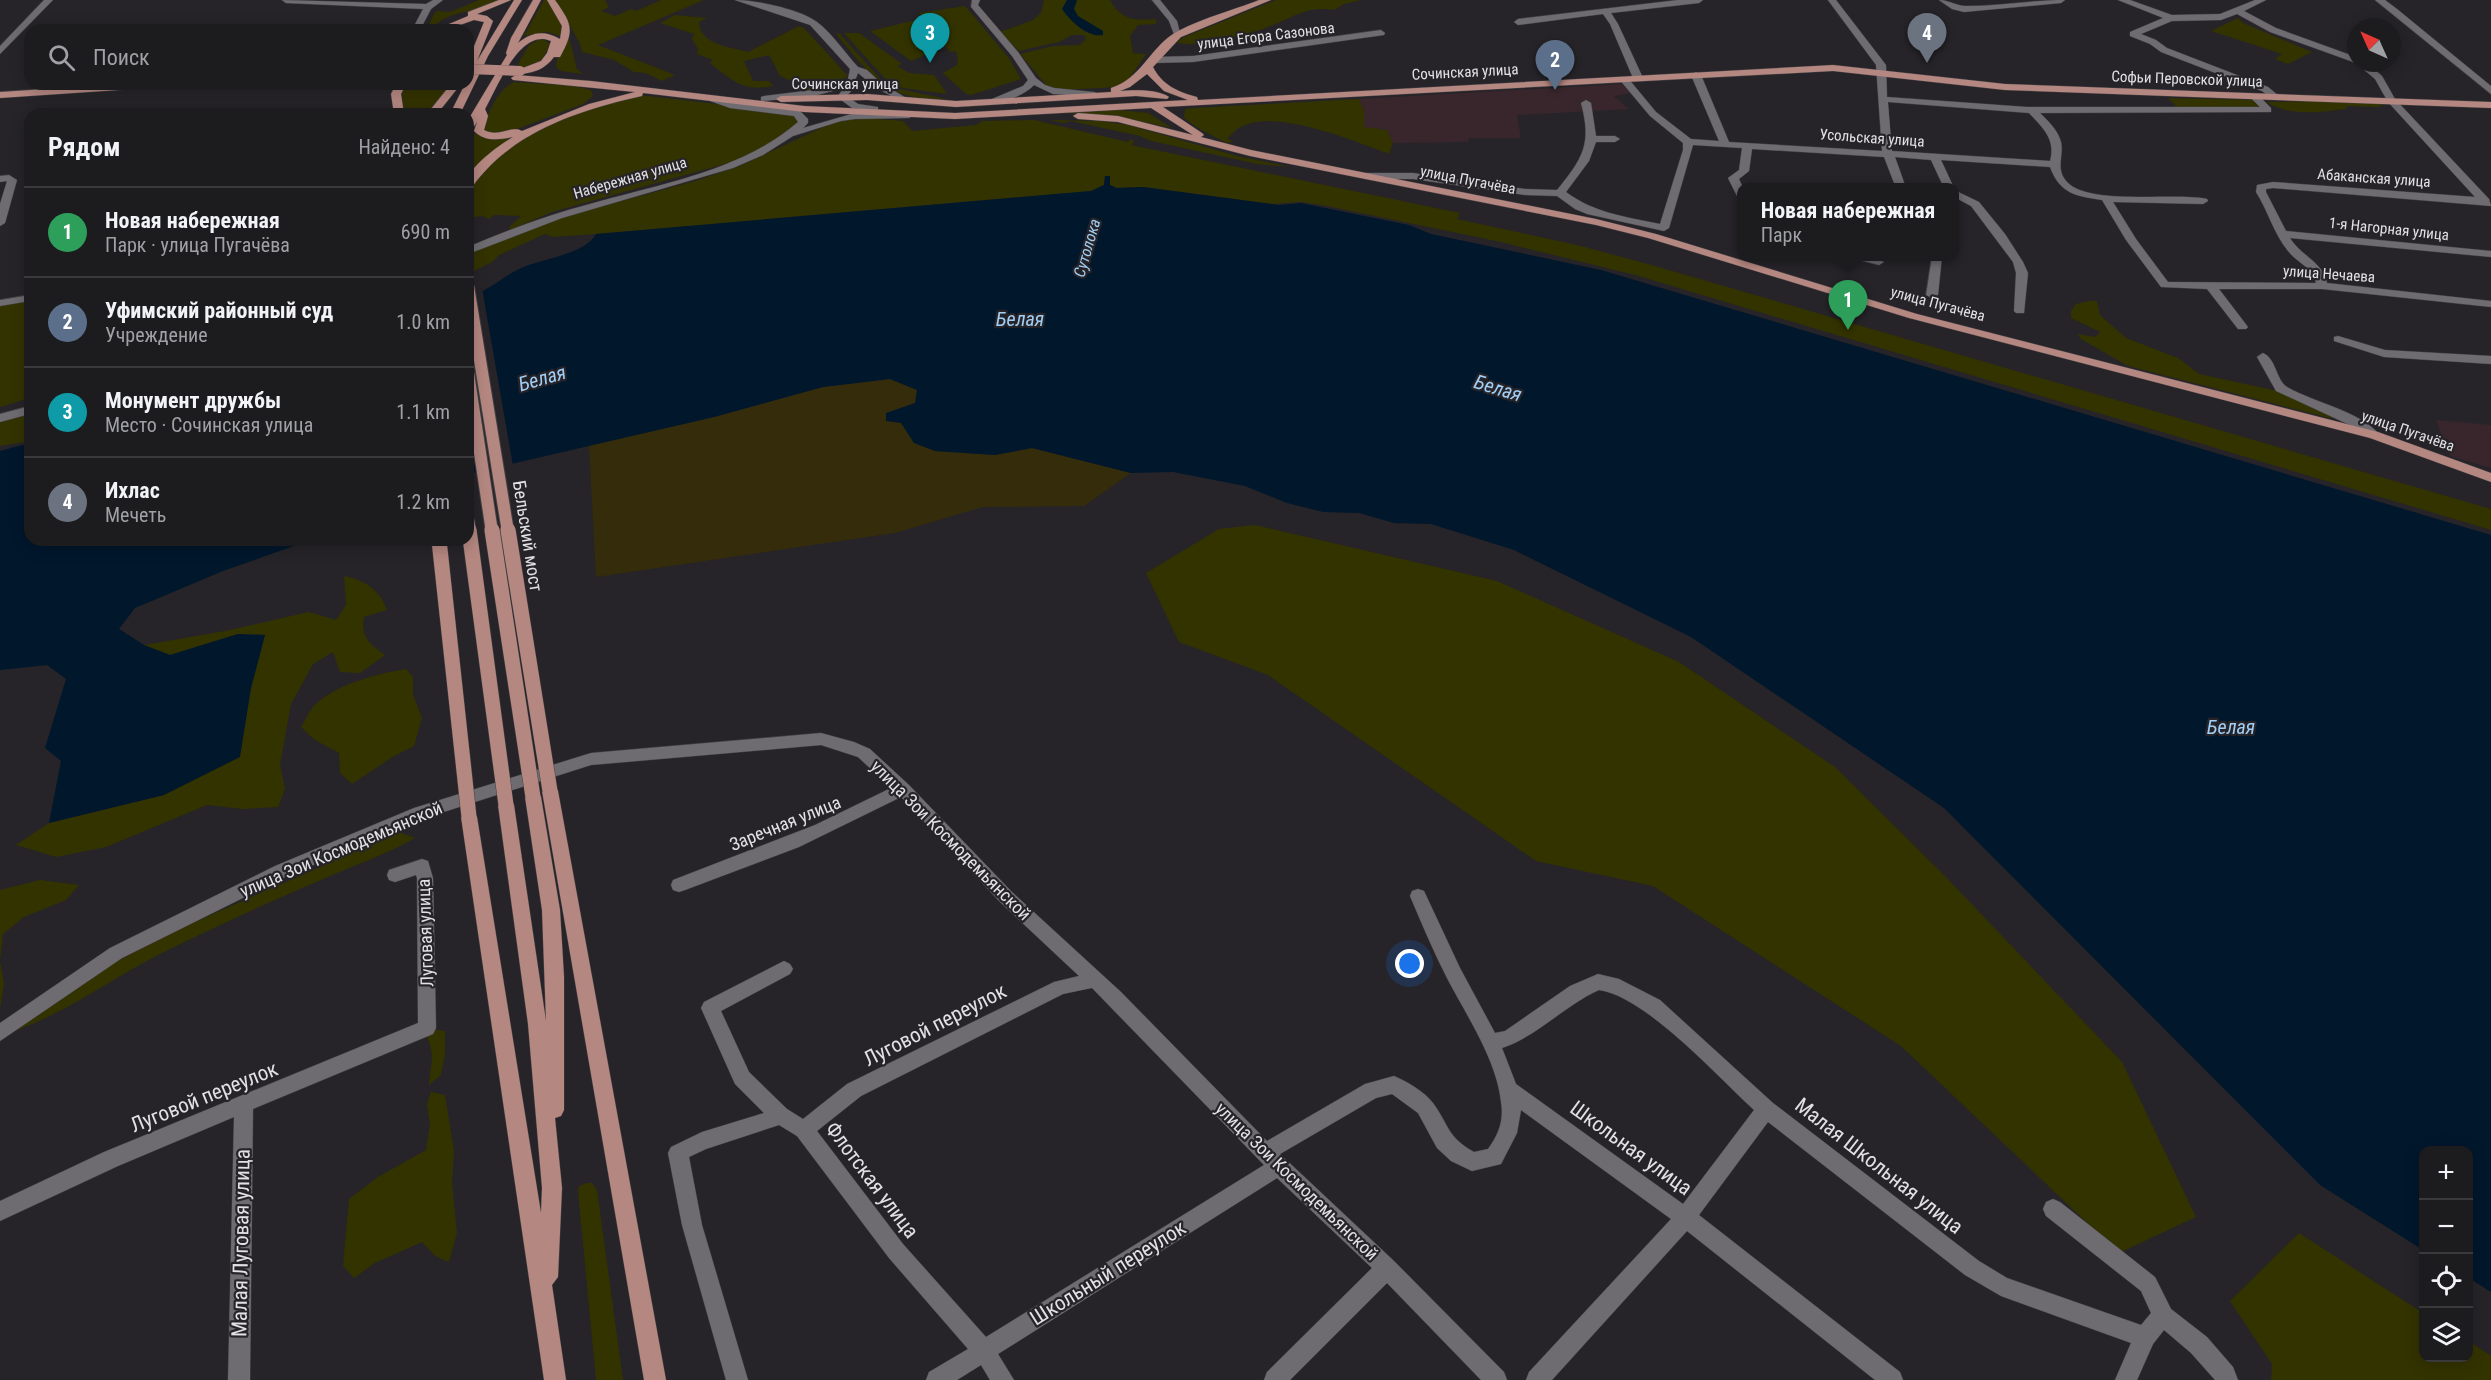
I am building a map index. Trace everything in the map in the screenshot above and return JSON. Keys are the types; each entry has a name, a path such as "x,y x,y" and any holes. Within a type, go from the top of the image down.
{"main road":[{"path":"447,24 507,0"},
{"path":"474,79 518,0"},
{"path":"474,119 509,56 514,38 537,0"},
{"path":"480,109 483,116 479,127 482,134 491,137 505,136 585,105 598,95 594,89 553,69 568,26 551,0"},
{"path":"1232,149 1194,133 1136,93 1140,78 1171,40 1178,35 1267,0"},
{"path":"474,60 496,23 509,14"},
{"path":"456,24 469,18 487,18 489,24 474,58"},
{"path":"474,70 518,74 532,70 542,65 550,55 556,40 549,36 532,37 509,56"},
{"path":"1095,95 1125,87 1151,64"},
{"path":"1151,64 1152,77 1160,84 1193,99 1254,100"},
{"name":"Сочинская улица","path":"474,69 764,99 903,99 941,104 1136,93 1193,102"},
{"name":"Сочинская улица","path":"580,81 713,99 917,114 974,115 1696,75 1833,69 1882,73"},
{"name":"Софьи Перовской улица","path":"1882,73 2005,87 2491,105"},
{"path":"0,93 38,90"},
{"path":"0,93 54,90"},
{"path":"386,90 389,108"},
{"path":"398,90 396,94 398,108"},
{"path":"437,108 451,90"},
{"path":"453,108 461,90"},
{"path":"458,108 468,90"},
{"path":"474,179 510,142 563,118 633,94 692,96"},
{"path":"1174,119 1174,113 1184,106 1254,100"},
{"path":"974,115 1118,119 1232,149"},
{"name":"улица Пугачёва","path":"1232,149 1596,222 1913,316 2374,435 2491,478"},
{"name":"Бельский мост","path":"474,327 542,794"},
{"name":"Бельский мост","path":"474,407 542,794"},
{"path":"440,546 469,816 555,1380"},
{"path":"471,546 537,1024 552,1188"},
{"path":"542,794 555,977 552,1188 546,1310"},
{"path":"542,794 655,1380"}],"street":[{"path":"26,24 49,0"},
{"path":"286,0 428,7"},
{"path":"419,24 428,7 439,0"},
{"path":"739,0 813,22 855,69 864,72 878,86 903,99"},
{"path":"976,0 974,5 1015,54 1033,80 1053,92 1095,95"},
{"path":"1156,0 1173,21 1178,35"},
{"path":"1518,22 1699,0"},
{"path":"1832,0 1879,60 1882,73 1885,145 1899,183"},
{"path":"1943,0 1964,9 2061,0"},
{"path":"2122,0 2171,18 2213,18 2238,11 2262,0"},
{"path":"2379,0 2438,43 2464,69 2491,91"},
{"path":"1605,11 1614,24 1638,78"},
{"path":"2238,11 2273,30 2347,57"},
{"path":"2171,18 2133,34 2153,42 2164,50 2265,89 2274,96"},
{"path":"0,51 24,26"},
{"name":"улица Егора Сазонова","path":"1151,64 1382,33"},
{"path":"764,99 811,93 836,87 852,80 855,69"},
{"path":"854,100 855,69"},
{"path":"2372,72 2379,78 2391,100 2488,205"},
{"path":"1696,75 1726,145"},
{"path":"1365,176 1413,176 1525,192 1560,194 1591,212 1664,228 1688,150 1688,142 1653,114 1624,79"},
{"path":"995,101 1026,88 1033,80"},
{"path":"1883,99 1944,107 2033,111 2268,110 2254,96"},
{"path":"713,99 730,105 796,113 803,119 803,123 795,133"},
{"path":"795,133 833,108 854,100 893,112"},
{"path":"1560,194 1582,165 1594,139 1586,103"},
{"path":"2033,111 2057,138 2058,153 2054,164 2063,184 2073,191 2106,198 2203,201"},
{"path":"795,133 820,124 855,116 917,114"},
{"name":"Набережная улица","path":"474,248 557,216 720,168 795,133"},
{"path":"1594,139 1615,139"},
{"name":"Усольская улица","path":"1688,142 2054,164"},
{"path":"1737,186 1733,178 1744,171 1747,147"},
{"path":"1935,157 1947,183"},
{"path":"0,179 12,178 3,202 0,223"},
{"name":"Абаканская улица","path":"2283,234 2261,192 2261,187 2273,185 2488,205"},
{"path":"1959,196 1975,204 2001,236 2018,262 2022,273 2020,311"},
{"name":"улица Нечаева","path":"2106,198 2145,260 2165,285 2322,286 2491,304"},
{"path":"2283,234 2293,251 2317,270 2322,278 2322,286"},
{"name":"1-я Нагорная улица","path":"2283,234 2491,254"},
{"path":"1874,261 1879,262"},
{"path":"1932,295 1936,261"},
{"path":"2210,285 2242,327"},
{"path":"0,303 24,299"},
{"path":"2338,339 2384,353 2491,360"},
{"path":"2264,357 2280,388 2358,424 2374,435"},
{"path":"0,416 24,410"},
{"name":"улица Зои Космодемьянской","path":"0,1033 116,953 281,871 420,813 591,759 820,739 849,746 864,753 903,789 1006,897 1096,980 1272,1160 1387,1268 1496,1380"},
{"name":"Заречная улица","path":"679,885 774,850 845,820 903,789"},
{"name":"Луговая улица","path":"395,875 422,866 425,878 427,1028"},
{"path":"1418,896 1449,963 1491,1042 1509,1090"},
{"name":"Флотская улица","path":"784,969 710,1008 742,1078 780,1115 804,1130 896,1251 984,1351 1003,1380"},
{"name":"Луговой переулок","path":"804,1130 831,1106 865,1085 1060,987 1096,980"},
{"name":"Малая Школьная улица","path":"1491,1042 1510,1037 1576,992 1598,982 1613,984 1654,1006 1766,1109 1972,1268 2001,1286 2144,1337"},
{"name":"Луговой переулок","path":"0,1211 111,1159 427,1028"},
{"name":"Школьный переулок","path":"937,1380 1272,1160 1372,1090 1394,1085 1425,1107 1444,1142 1472,1162 1494,1157 1509,1135 1514,1111 1509,1090"},
{"name":"Школьная улица","path":"1509,1090 1686,1218 1892,1380"},
{"name":"Малая Луговая улица","path":"239,1380 244,1105"},
{"path":"1537,1380 1686,1218 1693,1204 1766,1109"},
{"path":"737,1380 692,1225 678,1153 697,1141 759,1125 780,1115"},
{"path":"2053,1209 2148,1284 2164,1316 2199,1345 2227,1380"},
{"path":"1275,1380 1387,1268"},
{"path":"2126,1380 2144,1337 2152,1325 2164,1316"}],"shaded area":[{"path":"479,0 502,0 451,16 437,24 429,24 436,11 450,12"},
{"path":"544,0 547,0 564,22 560,36 547,32 524,36"},
{"path":"556,0 605,0 609,7 601,11 615,16 631,9 636,11 661,0 704,0 598,45 675,75 662,81 646,73 634,72 614,60 582,52"},
{"path":"1044,0 1110,0 1119,12 1129,18 1156,19 1156,24 1138,25 1130,36 1133,53 1146,54 1127,82 1115,87 1063,90 1047,86 1020,54 1053,46 1080,45 1086,39 1084,35 1072,35 1059,42 1019,51 1000,32 1033,20 1041,13"},
{"path":"1276,0 1361,0 1344,4 1334,10 1307,11 1268,27 1236,36 1194,44 1177,42 1184,37"},
{"path":"965,6 1009,58 1021,79 971,95 966,94 943,73 957,65 956,51 950,52 919,13"},
{"path":"675,15 707,18 699,22 705,36 718,44 748,52 799,26 804,28 848,76 844,79 847,81 822,90 797,89 794,82 780,76 769,55 744,61 753,81 769,81 773,86 754,87 739,84 710,63 713,60 697,54 698,49 692,39 694,34 660,23"},
{"path":"2238,18 2243,23 2312,52 2288,64 2275,59 2282,54 2211,31"},
{"path":"916,20 939,54 925,55 911,61 870,31"},
{"path":"839,33 883,82 900,89 946,99 908,96 882,83 871,74 836,34"},
{"path":"844,33 859,33 902,64 897,66 909,73 934,75 947,94 903,88 887,81"},
{"path":"569,37 577,69 583,74 561,71 556,67 557,60"},
{"path":"542,38 550,44 542,58 532,66 521,68 518,64 529,45"},
{"path":"514,82 574,86 591,90 593,96 583,104 504,134 485,133 483,127 495,101 503,90"},
{"path":"1624,84 1631,93 1614,96 1629,109 1517,115 1521,138 1469,138 1468,142 1393,143 1387,130 1364,127 1364,111 1359,99"},
{"path":"402,90 446,90 432,108 403,108 400,93"},
{"path":"640,95 786,112 796,116 800,123 763,148 732,162 552,212 512,229 508,228 521,216 494,215 489,219 483,216 474,217 474,181 499,155 532,132 606,104"},
{"path":"2168,98 2257,100 2262,108 2177,107"},
{"path":"1359,99 1364,111 1364,127 1387,130 1393,143 1389,154 1315,128 1274,121 1256,122 1241,127 1227,139 1234,141 1227,143 1201,130 1184,118 1185,109 1194,108"},
{"path":"2325,101 2385,104 2378,107 2347,106 2346,109 2295,112 2266,102"},
{"path":"1118,110 1148,113 1172,128 1120,117 1066,113"},
{"path":"866,118 903,121 912,131 976,125 982,121 1034,120 1128,142 1131,139 1134,142 1131,145 1460,213 1457,219 1581,246 1655,266 2491,509 2491,530 1635,275 1501,242 1327,206 1302,202 1271,204 1143,187 1116,188 1110,185 1110,176 1105,176 1104,185 1091,191 596,234 553,237 545,234 499,255 492,262 474,271 474,251 564,217 695,181 740,166 834,122"},
{"path":"1049,120 1100,121 1128,125 1237,156 1290,167 1258,164 1071,121 1063,123"},
{"path":"475,132 488,139 518,134 474,173"},
{"path":"24,301 24,400 0,407 0,305"},
{"path":"2097,301 2100,315 2126,338 2178,358 2199,374 2282,392 2335,417 2330,418 2128,366 2081,339 2077,334 2096,337 2100,332 2071,318 2071,311 2076,304"},
{"path":"24,415 24,442 0,446 0,421"},
{"path":"2436,420 2491,425 2491,468 2450,456"},
{"path":"1255,525 1497,581 1679,662 1835,767 1946,877 2122,1062 2196,1217 2119,1253 1901,1046 1653,886 1536,861 1268,675 1179,642 1146,573 1219,529"},
{"path":"344,576 359,580 371,587 384,603 387,610 364,617 363,630 367,639 385,655 360,673 340,672 333,652 313,664 291,704 280,765 285,789 278,807 243,809 207,805 106,847 56,857 16,845 49,823 164,795 251,688 265,635 238,634 170,655 144,645 225,631 309,612 336,620 346,605"},
{"path":"406,669 413,677 413,695 422,718 414,746 394,756 352,784 340,773 339,753 315,740 301,727 310,711 326,696 371,677"},
{"path":"396,831 415,838 186,941 74,1003 17,1030 54,1000 135,952"},
{"path":"40,880 79,885 66,900 24,917 3,934 0,961 0,890"},
{"path":"0,961 4,984 0,1009"},
{"path":"435,1030 445,1031 445,1054 441,1075 429,1085 432,1056 427,1037"},
{"path":"431,1092 445,1095 454,1151 452,1183 457,1233 449,1262 435,1256 422,1242 375,1263 354,1278 343,1266 349,1199 378,1177 426,1150 430,1125 427,1104"},
{"path":"592,1183 597,1190 623,1380 596,1380 578,1191 579,1186"},
{"path":"2299,1233 2419,1310 2419,1362 2473,1362 2473,1344 2491,1356 2491,1380 2271,1380 2272,1364 2230,1301"}],"sand":[{"path":"890,379 917,390 915,403 901,423 935,451 994,455 1032,448 1131,473 1084,506 983,507 895,533 596,577 589,445 714,417 823,387"}],"water":[{"name":"Белая","path":"1105,176 1110,176 1110,185 1117,188 1143,187 1279,205 1301,203 1409,225 1431,234 1601,270 2491,535 2491,1292 2473,1281 2473,1146 2419,1146 2419,1247 2320,1185 1944,808 1691,637 1514,550 1431,524 1394,523 1359,513 1323,512 1287,503 1245,486 1173,472 1131,473 1032,448 995,455 935,451 914,443 901,423 886,421 886,413 915,403 917,390 890,379 823,387 714,417 474,473 474,294 521,268 573,251 591,241 596,234 1091,191 1104,185"},
{"path":"24,445 24,546 294,546 223,571 135,608 119,629 144,645 170,655 238,634 265,635 251,688 240,757 164,795 49,823 61,761 45,748 66,679 47,665 0,670 0,451"}],"pier":[{"path":"482,288 513,466 476,475 474,461 474,291"}],"waterway":[{"name":"Сутолока","path":"1072,0 1068,9 1074,18 1099,33"}],"place":[{"name":"Монумент дружбы","path":"930,63"},
{"name":"Ихлас","path":"1927,63"},
{"name":"Уфимский районный суд","path":"1555,90"},
{"name":"Новая набережная","path":"1848,330"}]}
